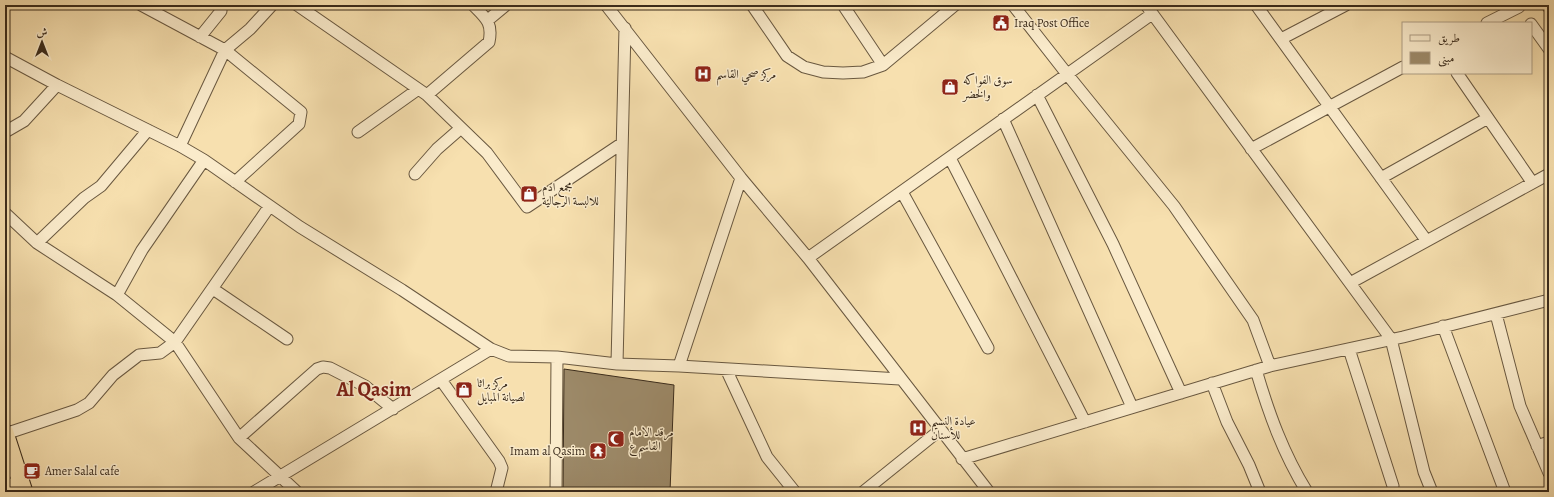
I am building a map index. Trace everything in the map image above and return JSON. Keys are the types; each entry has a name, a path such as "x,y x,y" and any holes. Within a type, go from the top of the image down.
{"highway":[{"path":"5,434 24,492"},
{"path":"5,485 7,492"}],"street":[{"path":"142,5 225,50 301,112 299,124 234,182"},
{"path":"200,37 220,11 221,5"},
{"path":"180,146 225,50 250,29 272,5"},
{"path":"297,5 422,92 488,153 527,207 621,144"},
{"path":"358,132 422,92 489,42 491,32 488,20 473,5"},
{"path":"488,20 506,5"},
{"path":"606,5 741,178 808,258 900,379 989,492"},
{"path":"752,5 787,56 804,66 823,72 842,73 863,72 884,65 951,6"},
{"path":"843,5 884,65"},
{"path":"1013,5 1174,206 1253,320 1270,366"},
{"path":"1256,5 1426,240"},
{"path":"1281,39 1346,5"},
{"path":"1489,22 1518,6 1530,22"},
{"path":"808,258 1067,74 1149,9 1391,339 1424,472 1432,492"},
{"path":"1532,24 1549,49"},
{"path":"617,364 621,144 625,28"},
{"path":"5,57 57,85 180,146 204,160 269,207 491,349 509,356 557,357 617,364 679,366 900,379"},
{"path":"1251,148 1402,68"},
{"path":"1458,74 1532,182"},
{"path":"5,132 24,121 57,85"},
{"path":"1037,95 1112,244 1181,393"},
{"path":"1381,178 1488,118"},
{"path":"1003,119 1132,408"},
{"path":"414,174 437,149 461,128"},
{"path":"37,243 84,198 101,186 148,130"},
{"path":"950,158 1085,422"},
{"path":"117,295 142,250 204,160"},
{"path":"1350,283 1426,240 1549,174"},
{"path":"679,366 741,178"},
{"path":"902,192 988,348"},
{"path":"5,434 89,403 113,375 139,355 160,353 175,342 269,207"},
{"path":"5,213 37,243 117,295 175,342 239,438 279,477 297,492"},
{"path":"213,289 287,339"},
{"path":"962,459 1270,366 1349,349 1549,300"},
{"path":"1496,314 1520,406 1549,473"},
{"path":"1443,326 1505,492"},
{"path":"254,492 491,349"},
{"path":"1349,349 1393,486"},
{"path":"556,492 557,357"},
{"path":"239,438 317,369 323,367 330,368 365,386 393,409"},
{"path":"726,369 767,457 795,492"},
{"path":"1256,370 1267,408 1291,466 1307,492"},
{"path":"441,380 499,461 502,468 496,492"},
{"path":"1212,383 1227,422 1249,464 1260,492"},
{"path":"863,492 940,430"},
{"path":"1537,446 1549,442"}],"building":[{"name":"مرقد الامام القاسم ع","path":"564,369 674,385 670,492 563,492"}],"place":[{"name":"Iraq Post Office","path":"1001,23"},
{"name":"مركز صحي القاسم","path":"703,74"},
{"name":"سوق الفواكه والخضر","path":"950,87"},
{"name":"مجمع ادم للالبسة الرجالية","path":"529,194"},
{"name":"مركز براثا لصيانة المبايل","path":"464,390"},
{"name":"عيادة النسيم للأسنان","path":"918,428"},
{"name":"مرقد الامام القاسم ع","path":"616,439"},
{"name":"Imam al Qasim","path":"598,451"},
{"name":"Amer Salal cafe","path":"32,471"}],"district":[{"name":"Al Qasim","path":"374,389"}]}
